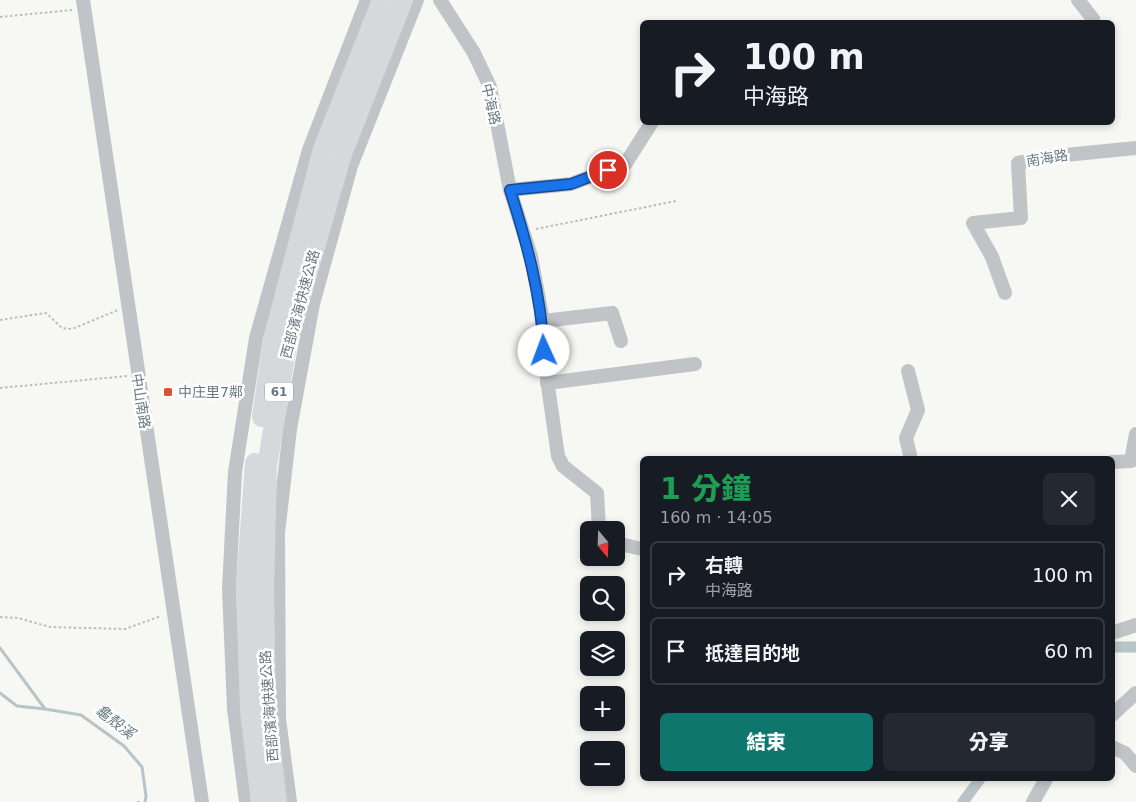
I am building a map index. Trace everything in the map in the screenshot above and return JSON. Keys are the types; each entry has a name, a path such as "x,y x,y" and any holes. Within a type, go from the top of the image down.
{"highway":[{"name":"西部濱海快速公路","path":"261,802 250,711 246,586 254,468 271,350 323,149 382,0"},
{"name":"西部濱海快速公路","path":"277,802 266,709 264,589 267,467 287,344 342,154 403,0"}],"street":[{"path":"246,802 234,710 229,589 235,472 256,338 306,160 367,0"},
{"path":"290,802 279,719 278,543 290,429 313,304 351,166 417,0"},
{"name":"中海路","path":"440,0 474,53 490,87 510,190 531,256 543,321 547,383 558,456 563,466 569,472 597,493 599,521"},
{"path":"1078,0 1093,18 1092,20"},
{"name":"中山南路","path":"83,4 202,802"},
{"path":"510,190 571,184 626,163 650,125"},
{"name":"南海路","path":"1005,293 992,257 973,223 1021,218 1018,163 1055,156 1136,148"},
{"path":"543,321 612,313 621,341"},
{"path":"547,383 695,364"},
{"path":"908,371 918,410 906,438 910,456"},
{"path":"1115,462 1131,461 1136,434"},
{"path":"625,545 640,549"},
{"path":"1115,632 1136,625"},
{"path":"1115,712 1136,693"},
{"path":"1115,748 1125,753 1136,766"},
{"path":"1033,802 1045,781"}],"path":[{"path":"0,17 83,4"},
{"path":"523,232 676,201"},
{"path":"0,320 46,313 62,328 72,329 127,306"},
{"path":"0,388 137,375"},
{"path":"0,617 18,618 50,627 124,629 173,612"}],"waterway":[{"name":"龜殼溪","path":"1115,647 1136,647"},
{"name":"龜殼溪","path":"0,648 45,709 81,715 124,746 142,767 146,796 145,802"},
{"path":"0,693 17,706 45,709"},
{"name":"龜殼溪","path":"963,802 979,781"}],"place":[{"name":"中庄里7鄰","path":"168,392"}],"route":[{"path":"544,351 543,321 531,256 510,190 571,184 608,170"}]}
